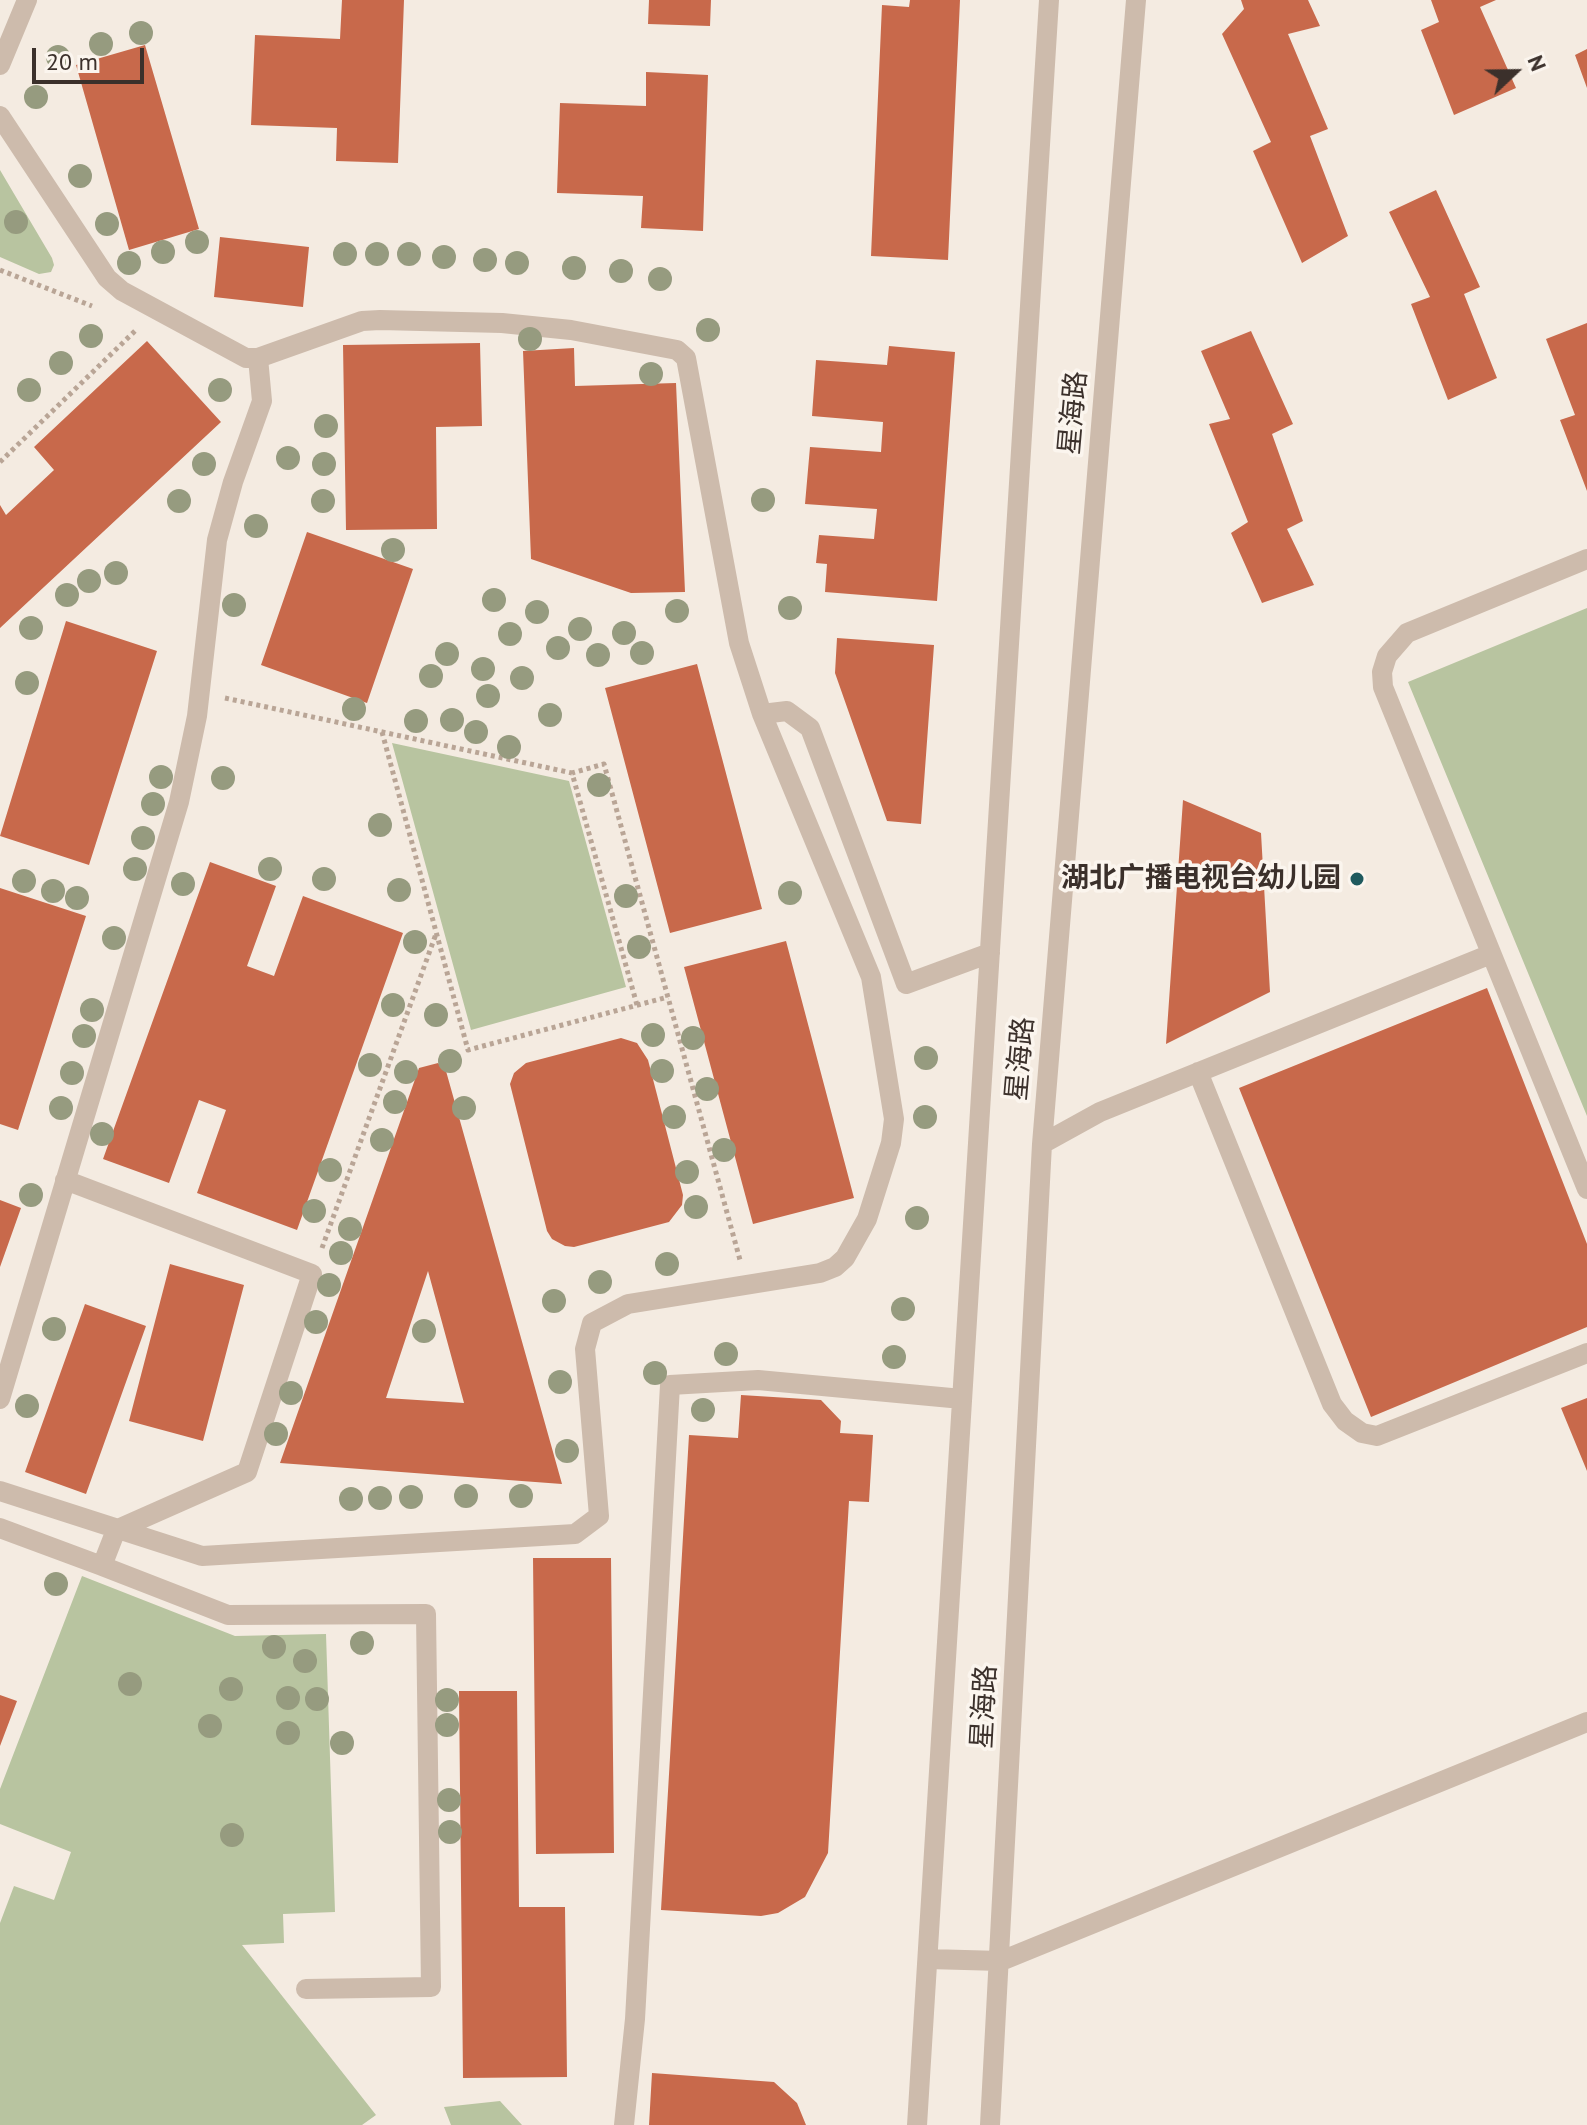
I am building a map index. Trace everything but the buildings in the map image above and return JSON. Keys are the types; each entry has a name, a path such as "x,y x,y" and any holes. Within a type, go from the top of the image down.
{"street":[{"path":"0,65 27,0"},
{"name":"星海路","path":"917,2125 1049,0"},
{"name":"星海路","path":"990,2125 1042,1144 1136,0"},
{"path":"0,116 107,278 122,291 246,358 258,358 362,321 380,320 502,323 571,330 677,350 686,358 739,643 762,714 871,977 894,1119 891,1143 867,1219 845,1258 820,1273 628,1304 592,1323 585,1349 599,1516 575,1534 218,1556 184,1553 0,1491"},
{"path":"0,1399 179,802 199,692 217,540 233,482 262,401 258,358"},
{"path":"1587,559 1407,633 1387,656 1382,672 1383,687 1587,1189"},
{"path":"762,714 787,711 810,728 818,743 906,984 990,953"},
{"path":"1042,1144 1100,1112 1491,954"},
{"path":"1198,1072 1332,1404 1345,1421 1362,1433 1377,1436 1587,1353"},
{"path":"65,1180 312,1274 247,1472 116,1530 102,1566"},
{"path":"624,2125 635,2019 670,1385 758,1380 962,1399"},
{"path":"0,1528 228,1615 426,1614 431,1987 306,1989"},
{"path":"928,1959 1001,1961 1587,1722"}],"path":[{"path":"0,270 99,309"},
{"path":"0,462 141,326 127,320"},
{"path":"199,692 572,773 604,764 747,1284"},
{"path":"382,732 468,1050 668,997"},
{"path":"572,773 637,1005"},
{"path":"312,1274 436,933"}],"green space":[{"path":"0,170 52,258 54,265 51,272 39,274 0,257"},
{"path":"1587,608 1587,1116 1408,682"},
{"path":"392,743 569,781 626,987 471,1030"},
{"path":"82,1576 235,1636 326,1634 335,1912 283,1914 284,1943 242,1945 376,2115 362,2125 0,2125 0,1923 14,1886 54,1900 71,1852 0,1824 0,1789"},
{"path":"500,2101 522,2125 451,2125 444,2107"}],"place":[{"name":"湖北广播电视台幼儿园","path":"1357,879"}]}
